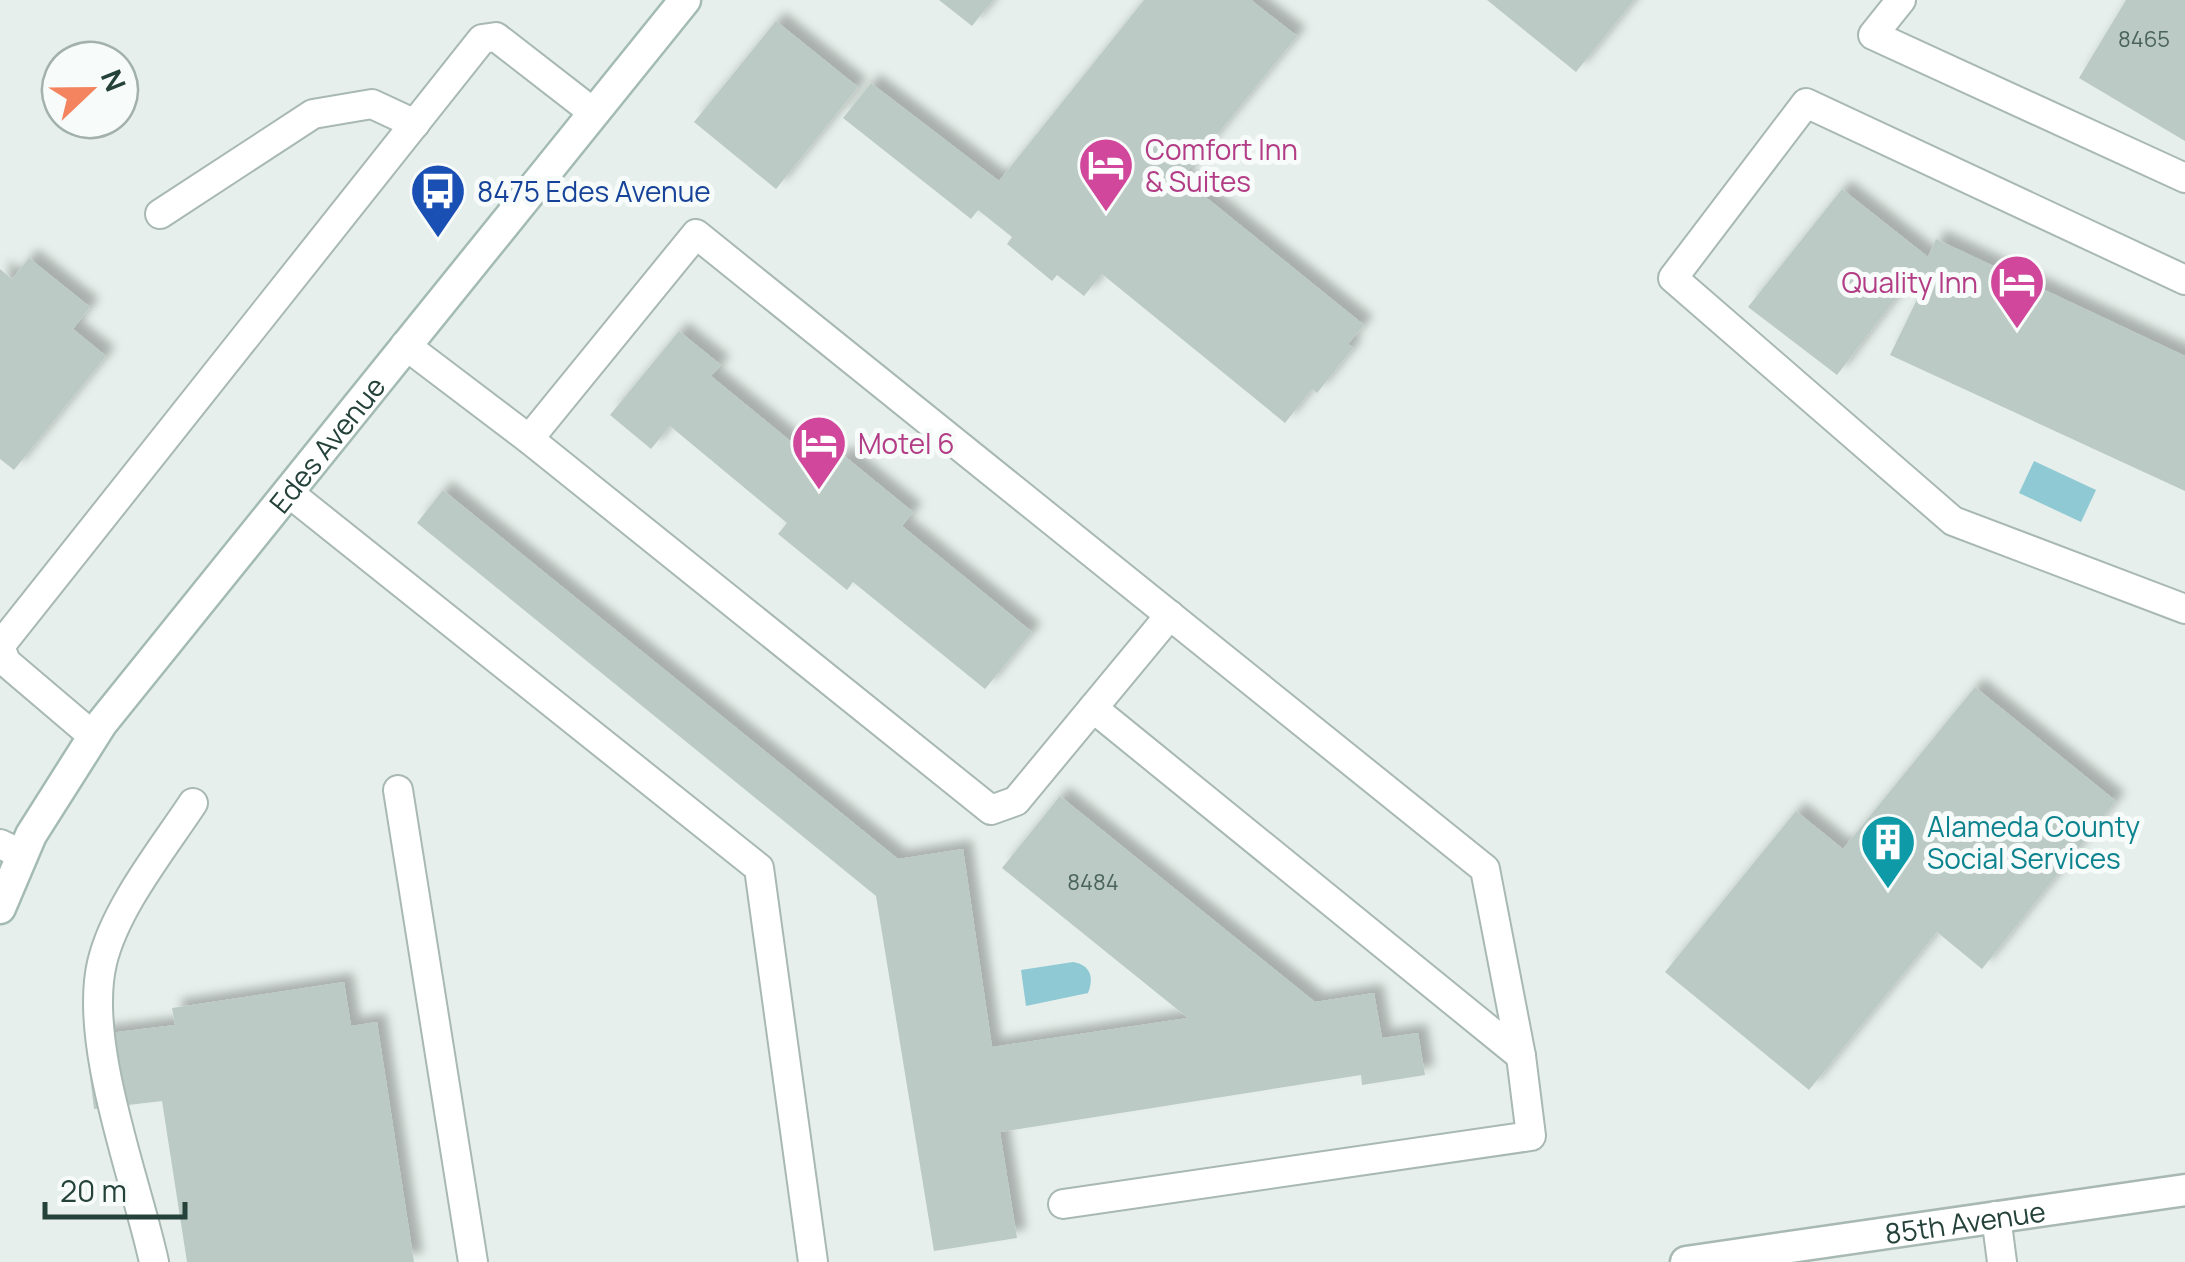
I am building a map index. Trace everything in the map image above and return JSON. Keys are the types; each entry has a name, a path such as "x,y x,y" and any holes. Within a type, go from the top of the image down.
{"street":[{"name":"Edes Avenue","path":"0,908 11,849 31,834 94,736 404,345 685,0"},
{"name":"85th Avenue","path":"1686,1262 2185,1190"}],"lane":[{"path":"1901,0 1873,34 2185,178"},
{"path":"94,736 6,662 0,646 482,39 496,36 594,112"},
{"path":"2185,280 1806,103 1673,278 1953,522 2185,610"},
{"path":"160,214 313,114 372,104 416,124"},
{"path":"529,439 696,234 1485,869 1521,1056 1531,1136 1064,1204"},
{"path":"404,345 529,439 991,810 1016,801 1170,616"},
{"path":"288,492 760,868 814,1262"},
{"path":"1093,708 1521,1056"},
{"path":"398,790 473,1262"},
{"path":"154,1262 114,1110 98,1003 102,961 128,904 192,803"},
{"path":"1996,1216 2002,1262"}],"water":[{"path":"2034,461 2096,490 2081,522 2019,493"},
{"path":"1073,962 1090,973 1088,993 1026,1006 1021,970"}],"building":[{"path":"939,0 993,0 972,26"},
{"name":"Comfort Inn & Suites","path":"1144,0 1251,0 1297,36 1182,178 1364,325 1348,344 1353,348 1317,393 1312,389 1285,423 1102,274 1084,296 1057,275 1052,281 1007,244 1012,237 978,210 971,219 843,118 871,83 999,181"},
{"path":"1487,0 1634,0 1576,72"},
{"path":"2126,0 2185,0 2185,141 2079,78"},
{"path":"776,21 858,87 776,189 694,122"},
{"name":"Quality Inn","path":"1842,189 1928,257 1936,239 2185,356 2185,491 1890,355 1924,285 1911,278 1837,375 1748,307"},
{"path":"29,258 90,307 73,329 106,356 14,470 0,459 0,269 12,279"},
{"name":"Motel 6","path":"679,331 721,365 711,376 828,472 842,454 913,512 902,526 1032,632 985,689 853,582 847,590 778,534 787,523 670,426 651,449 610,415"},
{"path":"443,490 898,859 963,849 992,1047 1188,1018 1002,868 1060,796 1315,1002 1374,993 1382,1038 1418,1033 1425,1075 1362,1085 1361,1075 1000,1132 1017,1238 934,1251 876,896 417,523"},
{"name":"Alameda County Social Services","path":"1975,687 2116,801 1982,969 1937,932 1809,1090 1665,972 1796,811 1843,849"},
{"path":"344,982 351,1026 377,1022 414,1262 187,1262 162,1101 94,1109 85,1036 175,1025 172,1008"}],"place":[{"name":"Comfort Inn & Suites","path":"1106,214"},
{"name":"8475 Edes Avenue","path":"438,240"},
{"name":"Quality Inn","path":"2017,331"},
{"name":"Motel 6","path":"819,492"},
{"name":"Alameda County Social Services","path":"1888,891"}]}
